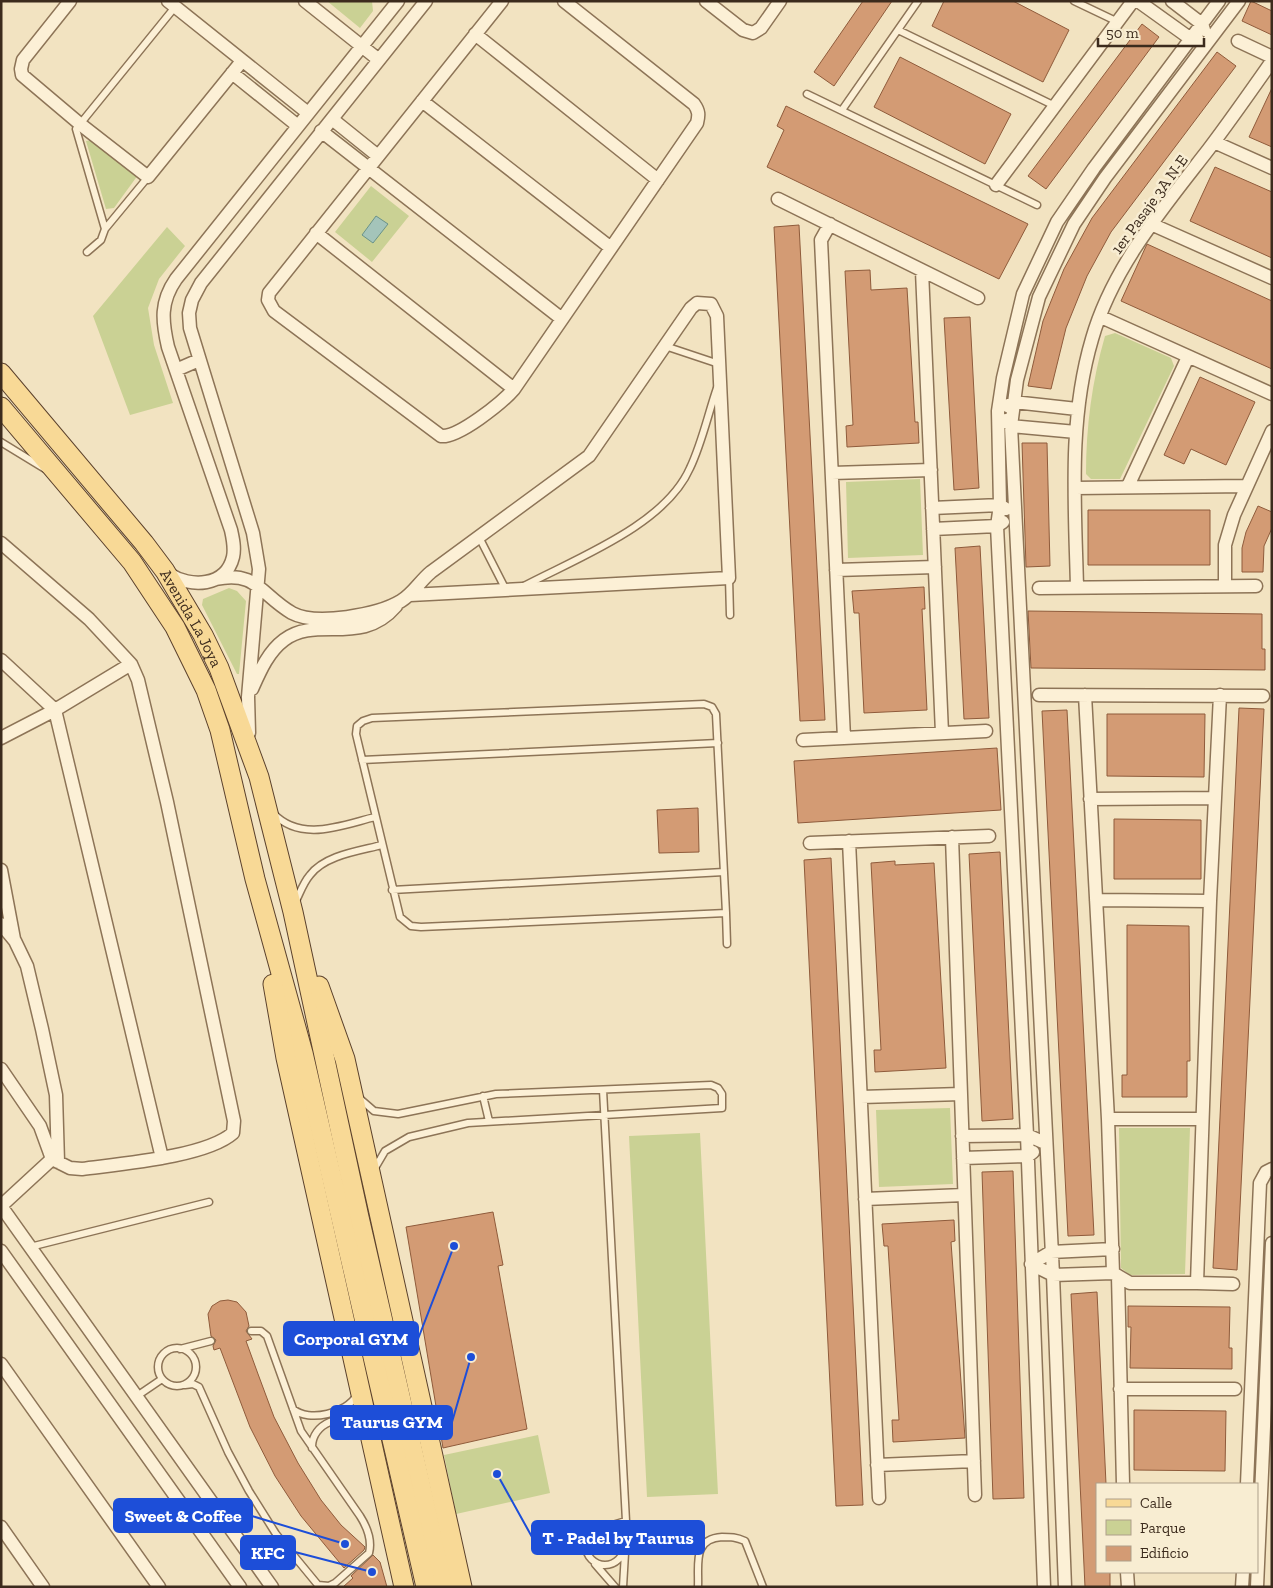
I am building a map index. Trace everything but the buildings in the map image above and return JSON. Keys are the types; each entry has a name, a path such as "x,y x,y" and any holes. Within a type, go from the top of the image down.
{"main road":[{"name":"Avenida La Joya","path":"1,373 144,543 165,571 203,635 215,660 258,777 293,910"},
{"name":"Avenida La Joya","path":"1,407 75,492 132,562 175,627 193,660 220,730 255,880"},
{"path":"255,880 351,1221 457,1586"},
{"path":"255,880 286,1058 404,1587"},
{"path":"293,910 345,1059 457,1586"},
{"path":"293,910 351,1221 426,1587"}],"street":[{"path":"70,1 23,60 21,69 25,79 148,176 242,61"},
{"path":"305,1 379,60"},
{"path":"216,579 228,570 231,564 234,545 231,530 176,370 162,321 162,308 169,289 398,1"},
{"path":"258,777 247,717 258,589 257,549 199,360 190,328 189,313 196,291 426,1"},
{"path":"502,1 271,289 268,300 274,311 441,436 454,435 500,402 514,389 697,123 699,112 694,104 564,1"},
{"path":"706,1 743,30 753,33 761,28 780,1"},
{"path":"996,186 1133,1"},
{"path":"1138,1 1190,39 1209,42"},
{"path":"1172,1 1202,24 1209,42"},
{"path":"1044,1587 1028,1156 998,526 1000,505 998,411 1003,378 1023,294 1057,222 1094,168 1219,1"},
{"path":"1065,1587 1053,1275 1011,426 1027,336 1039,297 1074,224 1105,178 1239,1"},
{"path":"171,4 308,114"},
{"path":"475,34 658,180"},
{"path":"1238,41 1272,57"},
{"name":"1er Pasaje 3A N-E","path":"1077,587 1075,488 1077,409 1092,338 1121,270 1151,224 1272,62"},
{"path":"232,73 298,126"},
{"path":"422,101 611,248"},
{"path":"332,119 378,156"},
{"path":"322,131 562,320"},
{"path":"1214,142 1272,168"},
{"path":"778,199 978,298"},
{"path":"830,224 820,240 844,738"},
{"path":"1151,224 1272,278"},
{"path":"316,233 514,389"},
{"path":"922,271 942,733"},
{"path":"248,697 273,650 285,640 297,633 370,626 389,614 426,576 590,456 691,308 697,303 705,302 711,304 717,316 729,578 410,594"},
{"path":"1101,317 1272,394"},
{"path":"1128,486 1188,357"},
{"path":"176,370 199,360"},
{"path":"998,411 1014,402 1077,409"},
{"path":"998,411 1011,426 1076,432"},
{"path":"1225,586 1225,545 1234,515 1272,431"},
{"path":"832,474 930,470"},
{"path":"1075,488 1247,486"},
{"path":"932,508 1000,505 1014,515"},
{"path":"933,529 998,526 1014,515"},
{"path":"1,543 89,619 131,664 138,680 167,802 234,1121 233,1133 223,1142 162,1158 82,1169 70,1168 55,1161 40,1126 1,1069"},
{"path":"836,570 935,566"},
{"path":"165,571 179,580 196,584 238,576 250,580 258,589 294,613 310,618 356,616 399,602"},
{"path":"1039,588 1256,586"},
{"path":"1,660 55,710 162,1158"},
{"path":"1,738 55,710 131,664"},
{"path":"1039,695 1263,696"},
{"path":"1085,695 1108,1119 1113,1249 1116,1274 1123,1483"},
{"path":"1197,1283 1214,798 1220,695"},
{"path":"803,740 986,731"},
{"path":"1090,799 1214,798"},
{"path":"810,843 989,836"},
{"path":"952,837 974,1495"},
{"path":"849,841 879,1498"},
{"path":"1,870 15,941"},
{"path":"1096,900 1210,901"},
{"path":"1,924 15,941 27,966 56,1095 55,1161 1,1206 272,1587"},
{"path":"860,1097 961,1094"},
{"path":"1108,1119 1202,1119"},
{"path":"962,1136 1027,1135 1045,1143"},
{"path":"963,1158 1028,1156 1045,1143"},
{"path":"1247,1483 1260,1183 1262,1177 1272,1169"},
{"path":"865,1200 964,1195"},
{"path":"1258,1572 1268,1425 1272,1243"},
{"path":"1031,1264 1051,1252 1113,1249"},
{"path":"1,1251 240,1587"},
{"path":"1031,1264 1053,1275 1116,1274 1130,1283 1233,1284"},
{"path":"1,1364 159,1587"},
{"path":"1120,1388 1235,1389"},
{"path":"1250,1424 1268,1425"},
{"path":"877,1465 974,1461"},
{"path":"1,1527 43,1587"},
{"path":"1127,1573 1128,1587"},
{"path":"1242,1587 1243,1573"},
{"path":"1257,1587 1258,1573"}],"lane":[{"path":"842,110 918,1"},
{"path":"1074,1 1118,22"},
{"path":"106,229 76,129 171,4"},
{"path":"898,30 1056,106"},
{"path":"807,94 1037,205"},
{"path":"87,252 101,240 106,229 148,176"},
{"path":"665,346 719,364"},
{"path":"479,537 512,589 633,529 651,516 678,490 690,468 720,378"},
{"path":"1,442 47,470 75,492"},
{"path":"729,578 730,615"},
{"path":"726,913 421,928 411,926 400,917 392,890 356,734 357,726 367,719 382,718 704,704 712,707 716,714 718,743 726,913 727,944"},
{"path":"362,760 718,743"},
{"path":"265,801 275,816 296,828 306,830 322,830 375,817"},
{"path":"293,910 305,882 318,867 327,862 382,845"},
{"path":"392,890 724,872"},
{"path":"350,1082 366,1105 374,1111 392,1115 484,1096 711,1085 718,1088 722,1094 722,1108 489,1121 468,1123 419,1135 398,1143 385,1151 378,1160 373,1177 373,1189"},
{"path":"603,1090 626,1521 623,1587"},
{"path":"484,1096 489,1121"},
{"path":"30,1247 209,1202"},
{"path":"211,1341 168,1351 159,1360 158,1367 162,1379 172,1386 192,1384 199,1387 228,1452 276,1534 313,1581 318,1585 329,1586 369,1553 370,1544 360,1516 312,1449 292,1408 267,1336 261,1331 251,1331"},
{"path":"180,1349 190,1354 195,1365 194,1376 185,1384"},
{"path":"137,1396 162,1379"},
{"path":"292,1408 298,1414 312,1416 338,1410 352,1402 360,1389"},
{"path":"312,1449 313,1435 322,1425 349,1419 362,1423 369,1431"},
{"path":"615,1587 592,1561 586,1550 587,1539 595,1530 626,1521"},
{"path":"592,1561 604,1566 616,1563 620,1559 625,1545 618,1532 607,1527"},
{"path":"698,1587 699,1551 704,1542 710,1538 735,1536 745,1541 763,1587"}],"green space":[{"path":"327,1 372,1 373,11 360,28"},
{"path":"93,140 138,175 114,208 106,209 86,141"},
{"path":"371,186 409,216 372,262 335,232"},
{"path":"167,227 185,246 159,279 148,308 154,345 173,403 130,415 93,316"},
{"path":"1115,333 1171,358 1174,366 1120,479 1091,479 1086,474 1086,456 1093,387 1105,336"},
{"path":"920,479 923,555 848,558 846,482"},
{"path":"229,588 237,591 246,601 239,674 237,674 202,605 203,599"},
{"path":"950,1108 953,1184 879,1187 876,1110"},
{"path":"1119,1128 1190,1128 1185,1274 1130,1275 1121,1268"},
{"path":"700,1133 718,1494 647,1497 629,1136"},
{"path":"538,1435 550,1493 456,1514 444,1455"}],"water":[{"path":"376,216 388,224 373,243 362,235"}],"place":[{"name":"Corporal GYM","path":"454,1246"},
{"name":"Taurus GYM","path":"471,1357"},
{"name":"T - Padel by Taurus","path":"497,1474"},
{"name":"Sweet & Coffee","path":"345,1544"},
{"name":"KFC","path":"372,1572"}]}
